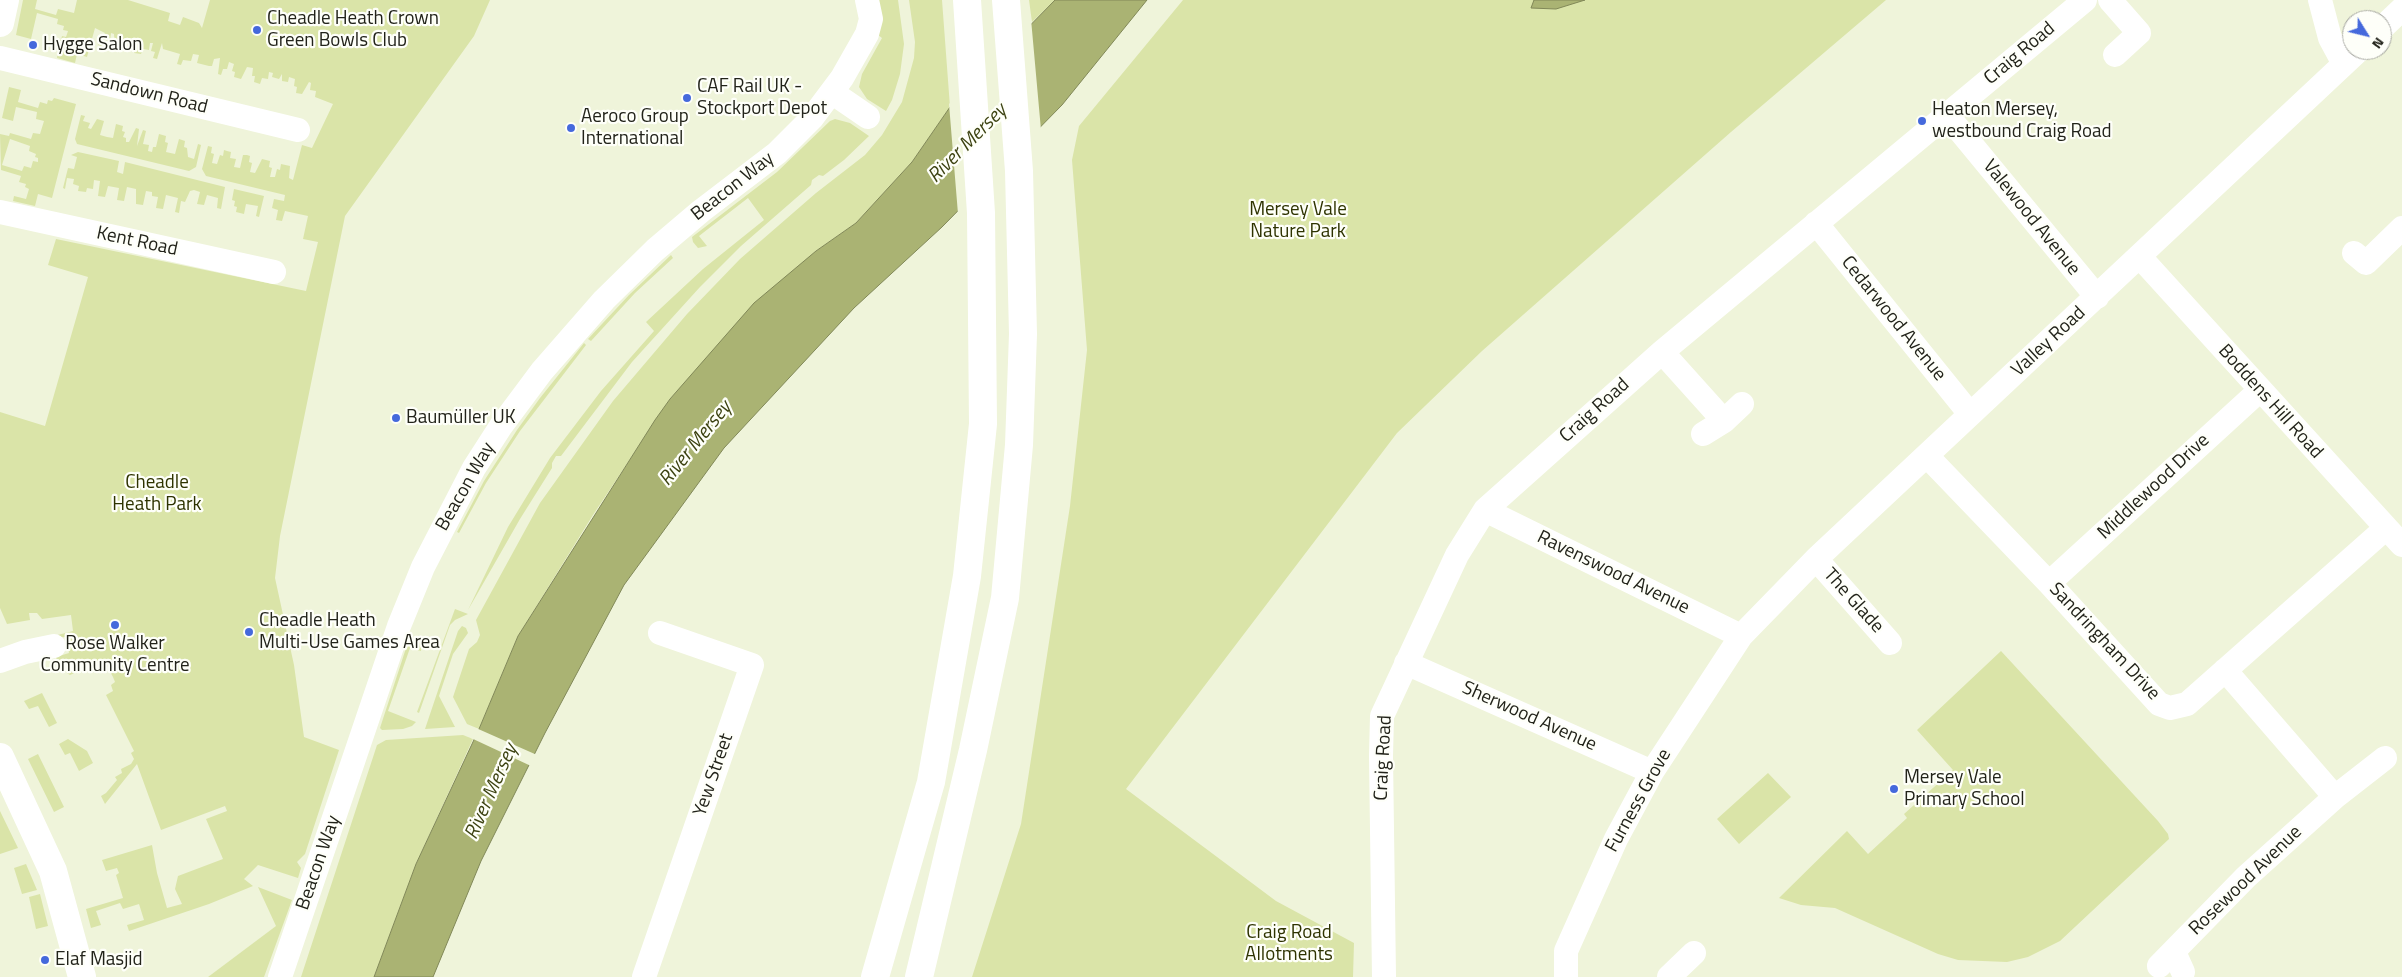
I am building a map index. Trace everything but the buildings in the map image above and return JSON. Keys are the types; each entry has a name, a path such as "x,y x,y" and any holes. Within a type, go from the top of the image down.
{"main road":[{"path":"0,23 5,0"},
{"path":"874,977 931,782 967,576 983,424 981,214 967,0"},
{"path":"919,977 973,750 1005,598 1019,445 1023,334 1019,171 1006,3"},
{"path":"0,757 56,879 82,977"}],"street":[{"name":"Beacon Way","path":"280,977 399,626 426,560 474,468 501,426 542,371 604,300 668,239 777,153 812,118 833,93 851,64 871,24 871,11 867,0"},
{"name":"Craig Road","path":"1384,977 1380,756 1382,716 1457,555 1485,510 1662,352 2085,0"},
{"path":"2110,0 2139,33 2115,55"},
{"path":"2320,0 2330,38 2342,48"},
{"path":"2392,18 2402,9"},
{"name":"Sandown Road","path":"0,58 298,130"},
{"name":"Valley Road","path":"1741,636 1816,559 2349,60"},
{"path":"833,93 868,117"},
{"name":"Valewood Avenue","path":"1947,115 2097,297"},
{"name":"Kent Road","path":"0,212 274,272"},
{"name":"Cedarwood Avenue","path":"1816,222 1970,414"},
{"path":"2360,258 2402,228"},
{"name":"Boddens Hill Road","path":"2140,257 2259,391 2394,537"},
{"path":"1662,352 1724,421"},
{"name":"Middlewood Drive","path":"2050,583 2259,391"},
{"path":"1703,434 1724,421 1742,404"},
{"name":"Sandringham Drive","path":"1927,456 2050,583 2159,704 2170,708 2187,704 2225,670 2394,537"},
{"name":"Ravenswood Avenue","path":"1485,510 1741,636"},
{"name":"The Glade","path":"1816,559 1890,643"},
{"name":"Yew Street","path":"644,977 752,665 660,633"},
{"name":"Furness Grove","path":"1566,977 1566,951 1616,839 1652,772 1741,636"},
{"path":"0,661 25,652 54,646"},
{"name":"Sherwood Avenue","path":"1406,663 1652,772"},
{"path":"2225,670 2335,797"},
{"name":"Rosewood Avenue","path":"2172,963 2230,893 2335,797 2385,758"},
{"path":"1669,977 1694,953"}],"green space":[{"name":"Cheadle Heath Park","path":"23,0 37,0 35,9 56,15 58,9 74,13 77,0 128,0 170,13 168,21 180,25 183,17 199,23 202,28 210,0 490,0 474,36 345,216 280,536 275,578 294,665 304,737 339,750 305,854 297,862 301,868 298,878 258,865 244,879 253,886 209,904 129,931 127,925 144,920 139,904 123,909 120,903 96,911 101,925 91,928 86,909 123,898 116,875 119,873 117,868 106,871 102,860 152,845 157,873 167,908 182,904 175,889 178,876 223,859 206,819 227,811 225,806 161,830 137,764 105,804 101,796 117,780 115,777 122,773 121,769 131,764 134,759 131,753 134,751 106,695 113,691 111,685 115,682 113,677 107,666 101,670 97,663 70,675 58,667 56,657 69,653 65,637 55,638 54,636 73,631 71,615 42,619 37,613 29,613 30,620 7,624 0,608 0,412 45,426 88,277 48,265 56,239 306,291 318,242 303,239 308,216 285,211 282,221 276,220 278,210 272,208 274,199 284,201 285,195 206,176 202,169 208,146 212,147 211,153 214,154 212,163 217,164 220,155 223,156 224,150 231,152 230,158 236,159 234,167 240,168 243,155 250,156 249,162 252,163 250,172 255,173 262,159 270,161 269,167 272,168 270,177 275,177 277,169 280,170 281,164 290,166 289,178 293,180 302,145 312,148 333,104 315,97 316,91 310,90 311,83 309,82 302,94 296,93 295,79 289,77 288,82 282,81 282,74 279,79 272,77 273,73 269,72 268,79 262,78 260,84 254,82 255,76 252,76 253,68 247,67 241,79 234,77 235,72 232,71 234,64 229,62 227,69 223,69 221,75 218,74 220,58 214,59 212,66 209,66 197,63 199,55 193,54 191,61 183,60 181,65 177,64 180,54 163,49 162,43 157,59 153,58 155,52 151,51 153,43 150,43 149,50 143,49 141,54 134,53 134,38 128,38 122,50 115,49 114,34 111,33 110,41 104,40 102,46 98,45 105,33 95,28 87,57 77,54 75,63 57,58 58,50 52,49 54,38 61,40 62,36 66,37 68,31 63,30 64,26 57,24 58,19 37,13 31,39 16,35"},
{"path":"877,0 898,0 904,44 900,74 892,100 886,111 867,99 859,87 862,74 882,38 878,35"},
{"path":"909,0 942,0 950,107 912,162 856,223 816,251 670,399 593,515 518,636 479,729 467,724 453,697 469,649 477,642 480,635 476,620 540,503 613,401 687,314 740,259 816,193 865,155 882,135 902,102 914,58 915,42"},
{"path":"1029,0 1055,0 1032,22"},
{"name":"Mersey Vale Nature Park","path":"1183,0 1886,0 1731,132 1482,351 1397,433 1126,789 1276,901 1354,943 1353,977 972,977 1021,824 1070,506 1087,350 1072,160 1079,126"},
{"path":"9,87 21,90 18,102 38,108 40,102 47,104 48,100 52,101 54,98 76,104 52,198 38,194 35,206 13,201 14,196 26,199 29,189 25,187 26,184 19,182 21,176 1,170 0,134 9,136 10,133 31,139 33,133 40,134 44,121 36,119 37,112 16,107 13,121 2,118","holes":["10,139 30,146 29,151 36,154 35,157 38,158 38,162 33,161 31,168 24,166 22,171 2,165"]},
{"path":"81,115 85,116 83,121 90,123 88,128 91,129 97,119 104,121 100,135 107,137 113,138 116,124 123,126 122,131 125,132 123,137 126,138 126,142 129,142 136,128 139,129 137,146 143,130 146,131 143,144 149,145 148,151 152,152 153,147 156,147 159,134 166,136 165,142 168,143 166,152 175,154 179,139 185,141 184,147 187,148 188,157 194,159 198,144 201,145 196,167 189,171 77,144 75,139"},
{"path":"835,119 850,123 869,136 844,160 823,176 819,175 812,180 811,185 741,246 700,287 632,362 561,456 556,456 552,463 552,468 520,519 468,610 508,527 550,458 601,391 654,331 646,322 703,269 764,220 748,198 699,236 707,246 698,248 693,242 692,237 777,172 830,121"},
{"path":"78,152 119,161 117,172 123,174 125,162 225,187 221,209 217,208 218,198 207,195 204,205 197,204 200,192 194,190 190,191 185,202 181,201 179,213 175,212 178,198 166,195 163,209 156,208 158,197 152,196 152,192 146,191 143,205 136,204 136,189 127,187 124,201 117,200 119,188 108,186 105,197 98,196 100,181 94,180 93,189 87,188 86,192 78,191 79,186 73,184 74,179 67,178 65,189 63,188 68,168 74,169 77,157 71,155"},
{"path":"234,189 264,196 259,217 256,216 258,206 246,204 244,214 236,212 235,201 232,200"},
{"path":"671,255 673,258 635,293 591,341 588,339 629,295"},
{"path":"584,343 586,345 520,431 486,483 459,533 457,532 484,481 517,430"},
{"path":"455,609 468,614 455,620 450,625 419,713 417,712"},
{"path":"462,626 466,628 468,633 453,654 439,696 455,727 425,729 458,631"},
{"path":"414,641 421,644 421,651 410,648 388,711 416,722 412,726 403,729 382,730 380,728 408,642"},
{"path":"2001,651 2158,821 2168,834 2169,839 2060,941 2028,957 2007,962 1958,960 1938,954 1835,908 1801,905 1779,898 1847,831 1868,854 1907,818 1904,814 1953,770 1917,730"},
{"path":"42,693 57,723 49,727 38,706 29,709 24,701"},
{"path":"463,735 473,739 416,864 374,977 301,977 377,745 386,740"},
{"path":"68,739 87,751 93,763 79,771 70,753 65,755 59,744"},
{"path":"38,754 64,807 54,812 28,759"},
{"path":"1768,773 1791,797 1739,844 1717,819"},
{"path":"0,811 18,848 0,854"},
{"path":"26,864 37,890 22,894 14,868"},
{"path":"258,887 292,900 264,977 208,977 276,926"},
{"path":"40,894 48,926 36,929 29,897"}],"water":[{"name":"River Mersey","path":"1055,0 1147,0 1062,105 942,227 854,308 724,448 624,585 545,733 481,861 433,977 374,977 416,864 479,729 518,636 655,420 670,399 754,303 816,251 856,223 912,162 950,107"},
{"path":"1534,0 1585,0 1556,9 1531,8"}],"pier":[{"path":"1031,19 1041,130 958,214 949,104"},
{"path":"476,728 537,755 531,766 471,738"}],"place":[{"name":"Cheadle Heath Crown Green Bowls Club","path":"257,30"},
{"name":"Hygge Salon","path":"33,45"},
{"name":"CAF Rail UK - Stockport Depot","path":"687,98"},
{"name":"Heaton Mersey, westbound Craig Road","path":"1922,121"},
{"name":"Aeroco Group International","path":"571,128"},
{"name":"Baumüller UK","path":"396,418"},
{"name":"Rose Walker Community Centre","path":"115,625"},
{"name":"Cheadle Heath Multi-Use Games Area","path":"249,632"},
{"name":"Mersey Vale Primary School","path":"1894,789"},
{"name":"Elaf Masjid","path":"45,960"}],"park label":[{"name":"Craig Road Allotments","path":"1289,944"}]}
